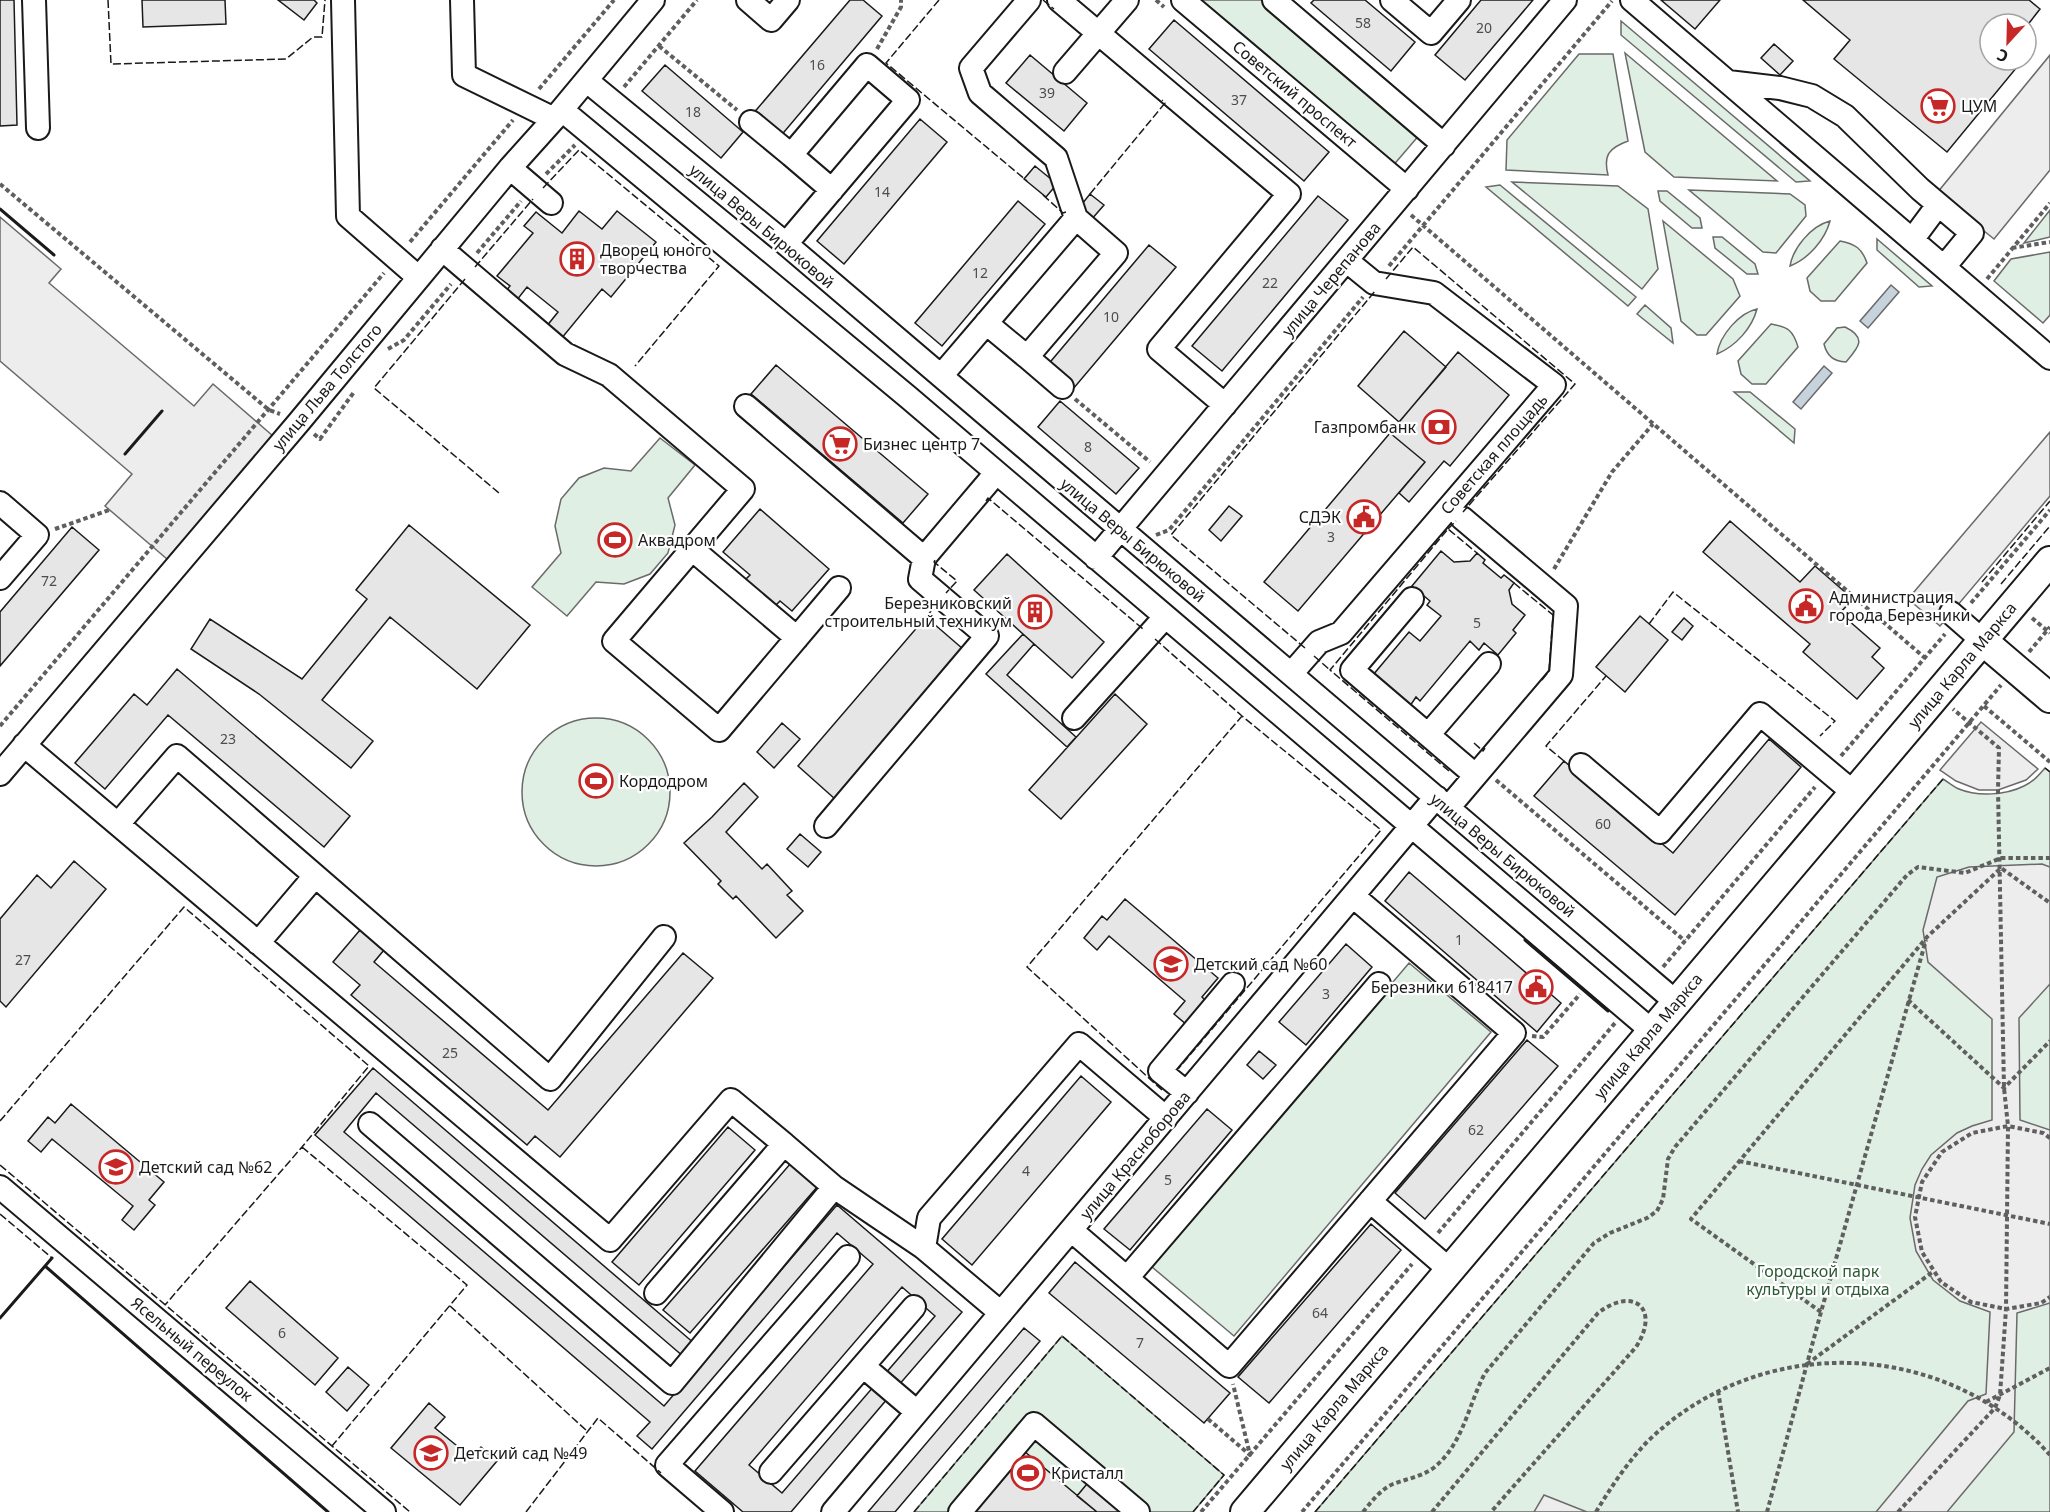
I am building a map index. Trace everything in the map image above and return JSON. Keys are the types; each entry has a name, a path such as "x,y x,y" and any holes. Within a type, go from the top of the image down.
{"main road":[{"name":"улица Карла Маркса","path":"1245,1512 2050,561"},
{"path":"1983,640 2050,698"}],"street":[{"path":"34,0 38,128"},
{"path":"343,0 348,216 418,277"},
{"path":"462,0 464,75 558,115 587,130 908,397 1652,1031"},
{"name":"улица Льва Толстого","path":"10,755 299,422 418,277 587,81 653,0"},
{"path":"748,0 771,20 788,0"},
{"path":"1027,357 1116,253 1076,218 1056,158 980,93 971,68 1029,0"},
{"path":"1059,0 1289,194 1159,349 1225,405"},
{"path":"1065,72 1127,0"},
{"name":"Советский проспект","path":"1183,0 1401,195"},
{"path":"1392,0 1431,33 1459,0"},
{"name":"улица Черепанова","path":"1096,558 1565,0"},
{"path":"1632,0 2050,358"},
{"path":"1287,4 1444,144"},
{"path":"786,244 909,100 867,65 790,155"},
{"name":"улица Веры Бирюковой","path":"587,81 786,244 1676,1002"},
{"path":"1728,82 1780,88 1812,96 1845,116 1938,205 1972,233 1944,267"},
{"path":"752,122 832,190"},
{"path":"510,168 551,203"},
{"path":"1912,240 1938,205"},
{"path":"908,397 936,373 986,323 1076,218"},
{"path":"442,249 565,354 609,375 743,489 614,641 640,664 719,730 839,588"},
{"name":"Советская площадь","path":"1291,674 1319,642 1341,633 1554,385 1434,293 1374,283 1347,261"},
{"path":"986,323 1062,387"},
{"path":"746,406 924,558"},
{"path":"826,826 987,636 920,579 924,558 996,473"},
{"path":"0,503 37,535 0,578"},
{"name":"Советская площадь","path":"1442,803 1478,772 1561,675 1566,606 1462,518"},
{"path":"692,549 797,638"},
{"path":"1412,599 1352,670 1428,735 1478,772"},
{"path":"1951,613 1983,640"},
{"path":"1074,718 1165,616"},
{"path":"1428,735 1489,664"},
{"path":"1581,765 1660,832 1760,714 1854,793"},
{"path":"10,755 118,824 610,1240 731,1100 834,1187 924,1248 1001,1313"},
{"path":"118,824 177,756 549,1079 664,937"},
{"name":"улица Красноборова","path":"833,1512 1412,826 1442,803"},
{"path":"258,943 315,876"},
{"path":"1071,1230 1229,1366 1514,1033 1353,896"},
{"path":"1187,1093 1160,1071 1233,984"},
{"path":"1127,1278 1379,984"},
{"path":"924,1248 929,1218 1078,1044 1166,1118"},
{"path":"370,1124 672,1383 834,1187"},
{"path":"656,1293 784,1144"},
{"name":"Ясельный переулок","path":"0,1187 384,1512"},
{"path":"1370,1202 1450,1270"},
{"path":"722,1512 668,1465 848,1257"},
{"path":"771,1472 914,1307"},
{"path":"863,1366 917,1412"},
{"path":"960,1512 1034,1424 1138,1512"}],"path":[{"path":"612,101 697,0"},
{"path":"867,65 901,7 901,0"},
{"path":"1155,536 1168,530 1612,0"},
{"path":"659,46 752,122"},
{"path":"383,352 404,340 532,188 587,130"},
{"path":"0,184 269,410 299,422"},
{"path":"1401,195 1423,226 1925,658"},
{"path":"1985,281 2050,203"},
{"path":"2012,248 2050,242"},
{"path":"1062,387 1150,462"},
{"path":"320,438 355,391"},
{"path":"1544,588 1612,472 1653,424"},
{"path":"76,522 109,510"},
{"path":"0,726 153,547"},
{"path":"1302,1512 2049,630"},
{"path":"1984,706 2050,762"},
{"path":"1898,1512 1995,1408 2000,1395 2006,1309 2008,1126 2004,1088 1999,748"},
{"path":"1478,772 1685,940"},
{"path":"1363,1512 1378,1494 1392,1485 1432,1469 1455,1444 1474,1394 1485,1373 1594,1243 1657,1211 1663,1199 1668,1159 1675,1147 1907,875 1918,867 1965,873 2001,858 2050,858"},
{"path":"2001,868 2050,903"},
{"path":"1821,1312 1691,1219 1926,937 2001,868"},
{"path":"1767,1512 1926,937"},
{"path":"1543,1037 1582,992"},
{"path":"1908,1000 2004,1088"},
{"path":"2004,1088 2050,1041"},
{"path":"2050,1138 2043,1133 2008,1126 1972,1132 1942,1152 1922,1182 1915,1217 1922,1252 1941,1282 1971,1302 2006,1309 2041,1303 2050,1297"},
{"path":"1739,1161 2050,1224"},
{"path":"1807,1365 1934,1270"},
{"path":"1432,1512 1599,1313 1612,1303 1625,1300 1637,1304 1646,1312 1647,1324 1636,1347 1491,1512"},
{"path":"1596,1512 1623,1471 1648,1442 1685,1411 1718,1391 1772,1371 1807,1365 1849,1362 1888,1366 1944,1381 1995,1408 2019,1425 2050,1455"},
{"path":"1208,1419 1250,1455 1229,1366"},
{"path":"1986,1402 2050,1368"},
{"path":"1718,1391 1738,1512"}],"green space":[{"path":"1192,0 1263,0 1421,133 1391,168"},
{"path":"1621,21 1810,181 1796,182 1621,35"},
{"path":"1625,53 1777,181 1674,177 1645,152"},
{"path":"1579,54 1613,54 1628,141 1616,146 1609,153 1606,162 1608,175 1506,170 1507,140"},
{"path":"1512,182 1618,186 1648,209 1658,269 1642,289"},
{"path":"1500,185 1636,297 1628,306 1486,187"},
{"path":"1689,190 1790,194 1805,205 1806,216 1776,253 1763,252"},
{"path":"1658,191 1667,191 1700,218 1702,228 1692,228 1660,201"},
{"path":"2050,210 2050,237 2024,243"},
{"path":"1663,221 1733,279 1740,296 1706,335 1697,335 1681,321"},
{"path":"1830,221 1815,248 1803,259 1790,266 1795,252 1804,239 1816,228"},
{"path":"1713,237 1722,237 1755,264 1758,274 1747,274 1715,248"},
{"path":"1877,239 1932,286 1919,287 1877,250"},
{"path":"1840,241 1857,247 1867,263 1835,301 1821,301 1810,291 1807,278"},
{"path":"2050,252 2050,315 2043,323 1994,281 2011,259"},
{"path":"1645,305 1671,328 1673,343 1637,314"},
{"path":"1757,309 1742,336 1717,354 1731,326 1750,311"},
{"path":"1771,324 1789,330 1798,347 1766,384 1752,384 1741,374 1738,361"},
{"path":"1845,327 1859,339 1857,348 1846,362 1831,357 1824,344 1837,328"},
{"path":"1734,392 1750,392 1795,429 1794,443"},
{"name":"Аквадром","path":"660,438 695,465 668,498 675,525 668,553 650,574 624,584 596,582 567,616 532,587 561,553 555,526 561,499 579,478 604,468 631,471"},
{"name":"Кордодром","path":"596,718 624,723 649,739 665,764 670,792 665,820 649,845 624,861 596,866 568,861 543,845 527,820 522,792 527,764 543,739 568,723"},
{"name":"Городской парк культуры и отдыха","path":"2045,768 2050,772 2050,1512 1315,1512 1943,779 1967,792 2001,793 2027,784"},
{"path":"1409,963 1491,1032 1234,1336 1152,1267"},
{"path":"1062,1336 1224,1475 1193,1512 914,1512"}],"shaded area":[{"path":"2050,55 2050,170 1994,239 1937,193"},
{"path":"0,217 61,269 49,283 194,406 213,384 273,436 167,559 105,506 132,474 0,361"},
{"path":"1891,285 1899,292 1868,328 1860,321"},
{"path":"1824,366 1832,373 1801,409 1793,402"},
{"path":"2050,432 2050,496 1940,626 1908,599"},
{"path":"1981,722 2038,769 2026,780 1998,790 1979,790 1956,781 1940,770"},
{"path":"2042,864 2050,867 2050,984 2019,1018 2020,1120 2050,1130 2050,1303 2017,1313 2014,1432 1947,1512 1876,1512 1968,1401 1986,1394 1990,1312 1960,1301 1933,1280 1916,1251 1910,1218 1915,1185 1931,1155 1957,1133 1992,1120 1992,1019 1928,962 1923,930 1937,877 1969,867"},
{"path":"1544,1495 1587,1512 1534,1512"}],"building":[{"path":"0,0 14,0 17,125 0,126"},
{"path":"142,0 225,0 226,24 143,27"},
{"path":"278,0 314,0 317,3 304,20"},
{"path":"850,0 863,0 882,16 779,138 752,115"},
{"path":"1314,0 1365,0 1415,42 1391,71 1311,3"},
{"path":"1481,0 1533,0 1465,80 1435,55"},
{"path":"1661,0 1720,0 1695,29"},
{"name":"ЦУМ","path":"1803,0 2029,0 2040,9 2038,12 1978,12 1978,72 2013,72 1947,152 1834,59 1850,40"},
{"path":"1174,20 1329,152 1304,181 1149,49"},
{"path":"1774,44 1793,61 1780,75 1761,58"},
{"path":"1030,55 1087,103 1064,131 1006,83"},
{"path":"665,65 743,132 721,158 642,91"},
{"path":"920,119 947,142 844,264 817,241"},
{"path":"1035,166 1057,184 1046,197 1024,179"},
{"path":"1090,194 1104,205 1091,220 1078,209"},
{"path":"1318,196 1348,220 1222,371 1192,346"},
{"path":"1018,201 1045,224 942,346 915,323"},
{"name":"Дворец юного творчества","path":"579,211 602,229 617,211 656,242 611,297 602,289 561,339 546,327 558,312 527,287 513,305 502,296 510,286 497,276 533,233 524,226 536,212 562,233"},
{"path":"1149,245 1176,267 1073,389 1046,367"},
{"path":"1404,331 1446,367 1399,422 1358,386"},
{"name":"Газпромбанк","path":"1458,352 1509,395 1450,466 1444,461 1409,502 1399,493 1425,462 1390,433"},
{"name":"Бизнес центр 7","path":"776,365 928,494 903,523 751,394"},
{"path":"1060,401 1139,468 1116,494 1038,427"},
{"path":"1390,433 1425,462 1298,611 1264,582"},
{"path":"1229,506 1242,516 1221,541 1209,530"},
{"path":"760,509 829,569 792,611 780,601 775,606 745,580 750,575 723,552"},
{"name":"Администрация города Березники","path":"1730,521 1800,582 1815,566 1853,599 1840,613 1880,648 1872,657 1884,668 1857,699 1803,652 1810,644 1703,552"},
{"path":"409,525 530,625 477,689 390,617 322,700 373,741 351,768 259,694 191,649 210,619 302,679 367,599 356,590"},
{"path":"72,527 99,550 0,666 0,612"},
{"path":"1441,551 1454,562 1470,561 1477,553 1485,560 1483,563 1501,578 1504,575 1514,583 1509,590 1512,604 1525,615 1513,630 1516,633 1498,655 1484,643 1479,650 1470,641 1420,701 1416,697 1410,706 1373,675 1409,632 1420,641 1441,616 1427,605 1430,601 1412,586"},
{"name":"Березниковский строительный техникум","path":"1007,554 1104,642 1072,678 974,590"},
{"path":"1640,616 1668,640 1625,692 1596,667"},
{"path":"926,617 963,649 835,799 798,766"},
{"path":"1684,618 1693,626 1682,640 1672,632"},
{"path":"1023,634 1034,644 1007,675 1076,737 1067,747 986,674"},
{"path":"177,669 350,816 324,847 168,715 105,789 75,763 134,694 147,705"},
{"path":"1115,694 1147,724 1061,819 1029,790"},
{"path":"782,723 800,739 774,768 757,752"},
{"path":"1769,739 1801,767 1675,915 1534,796 1564,761 1673,853"},
{"path":"744,783 758,797 726,832 762,869 767,864 792,891 787,895 803,911 776,938 736,896 733,899 718,884 721,881 684,843"},
{"path":"800,834 821,852 808,867 787,849"},
{"path":"74,861 106,889 6,1007 0,1001 0,919 37,875 51,888"},
{"path":"1409,872 1561,1003 1537,1032 1385,901"},
{"name":"Детский сад №60","path":"1125,899 1218,978 1202,997 1207,1002 1187,1025 1174,1014 1185,1001 1109,936 1097,950 1084,938 1102,916 1107,920"},
{"path":"360,930 384,950 374,962 548,1110 683,953 713,978 560,1157 535,1136 527,1145 351,995 360,985 333,962"},
{"path":"1346,944 1372,967 1306,1045 1279,1022"},
{"path":"1527,1040 1558,1066 1425,1219 1395,1193"},
{"path":"1259,1051 1276,1065 1263,1079 1247,1065"},
{"path":"373,1068 695,1344 684,1357 376,1093 344,1132 664,1406 837,1205 962,1312 898,1386 885,1374 935,1316 902,1287 749,1465 782,1493 874,1386 888,1398 791,1512 743,1512 695,1471 873,1264 837,1233 652,1449 637,1436 650,1422 315,1135"},
{"path":"1081,1076 1111,1102 972,1265 942,1239"},
{"name":"Детский сад №62","path":"71,1104 164,1182 149,1200 155,1205 134,1230 122,1220 133,1206 52,1139 41,1152 28,1141 48,1117 55,1123"},
{"path":"1207,1109 1232,1130 1130,1250 1104,1229"},
{"path":"728,1127 755,1150 639,1285 612,1262"},
{"path":"791,1163 818,1186 690,1333 663,1310"},
{"path":"1371,1224 1401,1250 1269,1403 1238,1377"},
{"path":"1075,1262 1230,1393 1204,1423 1049,1293"},
{"path":"250,1281 338,1358 315,1385 226,1308"},
{"path":"1024,1328 1040,1341 895,1512 868,1512"},
{"path":"348,1367 369,1385 347,1411 326,1392"},
{"name":"Детский сад №49","path":"429,1403 445,1417 435,1428 472,1458 481,1447 497,1461 460,1505 391,1448"},
{"name":"Кристалл","path":"1024,1451 1097,1512 972,1512"},
{"path":"1091,1479 1131,1512 1097,1512 1077,1496"}],"fence":[{"path":"108,0 111,64 286,59 313,37 322,37 325,0"},
{"path":"939,0 886,63 1027,181"},
{"path":"1043,0 1054,9"},
{"path":"1090,194 1165,103 1162,100"},
{"path":"543,188 579,150 719,266 635,366"},
{"path":"1043,195 1063,213 1066,212"},
{"path":"475,267 533,199"},
{"path":"1386,279 1413,247 1575,384 1463,512"},
{"path":"465,279 374,388 499,493"},
{"path":"1305,648 1171,535 1376,290"},
{"path":"986,501 988,498 1143,629"},
{"path":"1982,582 2050,501"},
{"path":"1448,529 1456,521"},
{"path":"2001,584 2050,526"},
{"path":"1449,771 1330,670 1448,529 1477,553"},
{"path":"935,560 934,562 957,581 946,593"},
{"path":"1514,583 1553,615 1549,671 1541,681"},
{"path":"1649,624 1673,592 1835,721 1820,736"},
{"path":"926,617 938,603"},
{"path":"1155,639 1242,716 1381,830 1178,1069"},
{"path":"1314,656 1330,670"},
{"path":"1564,761 1546,746 1606,676"},
{"path":"1162,1090 1027,967 1242,716"},
{"path":"1474,743 1483,751 1485,748"},
{"path":"2045,768 2050,772"},
{"path":"1315,1512 1943,779"},
{"path":"0,1121 184,907 369,1066 165,1305"},
{"path":"302,1147 467,1285 332,1446"},
{"path":"0,1165 410,1512"},
{"path":"0,1214 52,1258"},
{"path":"450,1306 587,1431"},
{"path":"914,1512 1062,1336 1224,1475 1193,1512"},
{"path":"526,1512 598,1418 661,1473"}],"wall":[{"path":"0,209 54,255"},
{"path":"125,454 162,411"},
{"path":"1525,940 1608,1011"},
{"path":"0,1318 52,1258"},
{"path":"45,1266 328,1512"}],"place":[{"name":"ЦУМ","path":"1938,106"},
{"name":"Дворец юного творчества","path":"577,259"},
{"name":"Газпромбанк","path":"1439,427"},
{"name":"Бизнес центр 7","path":"840,444"},
{"name":"СДЭК","path":"1364,517"},
{"name":"Аквадром","path":"615,540"},
{"name":"Администрация города Березники","path":"1806,606"},
{"name":"Березниковский строительный техникум","path":"1035,612"},
{"name":"Кордодром","path":"596,781"},
{"name":"Детский сад №60","path":"1171,964"},
{"name":"Березники 618417","path":"1536,987"},
{"name":"Детский сад №62","path":"116,1167"},
{"name":"Детский сад №49","path":"431,1453"},
{"name":"Кристалл","path":"1028,1473"}]}
